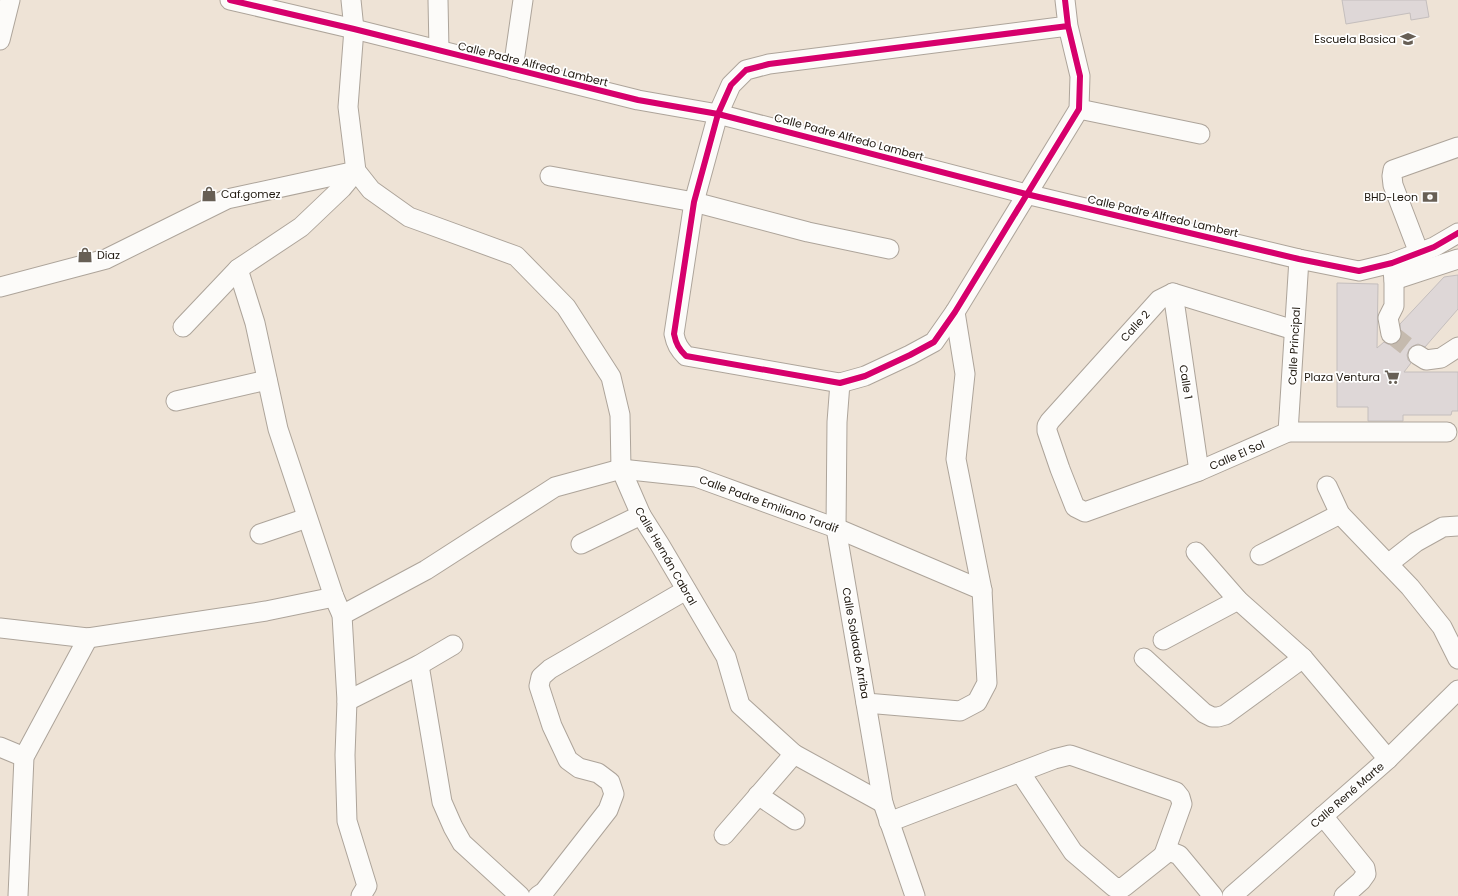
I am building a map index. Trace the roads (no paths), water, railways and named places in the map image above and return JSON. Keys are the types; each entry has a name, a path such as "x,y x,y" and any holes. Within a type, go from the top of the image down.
{"street":[{"path":"0,40 10,0"},
{"name":"Calle Padre Alfredo Lambert","path":"230,0 354,29 638,100 718,114 1026,194 1299,259 1359,271 1393,271 1419,253 1458,233"},
{"path":"183,327 238,269 301,227 342,188 356,171 348,107 354,29 350,0"},
{"path":"438,0 439,50"},
{"path":"513,69 523,0"},
{"path":"1065,0 1068,26 1080,76 1079,109 955,312 934,342 865,376 840,383 686,356 680,350 676,344 674,334 694,202 718,114 732,85 746,70 763,65 1068,26"},
{"path":"1079,109 1200,134"},
{"path":"1419,253 1393,185 1393,170 1458,147"},
{"path":"0,287 106,259 226,198 356,171"},
{"name":"Calle Hernán Cabral","path":"356,171 371,190 409,217 516,256 566,307 611,377 620,415 621,469 641,515 726,657 740,705 794,754 883,803"},
{"path":"550,176 694,202 808,232 889,249"},
{"name":"Calle Principal","path":"1288,432 1299,259"},
{"path":"1391,334 1388,318 1394,306 1393,271 1458,259"},
{"path":"238,269 255,323 278,429 334,598 342,615 347,701 345,755 347,821 367,886 361,896"},
{"path":"1173,293 1294,330"},
{"name":"Calle 2","path":"1060,469 1047,431 1047,426 1050,421 1159,300 1173,293"},
{"name":"Calle 1","path":"1173,293 1199,471"},
{"path":"866,703 960,711 977,702 987,683 982,590 956,459 965,374 955,312"},
{"path":"1418,355 1426,360 1440,358 1458,347"},
{"path":"176,401 267,380"},
{"name":"Calle Soldado Arriba","path":"840,383 837,422 836,528 883,803 915,896"},
{"name":"Calle El Sol","path":"1060,469 1075,508 1085,512 1199,471 1288,432 1447,432"},
{"name":"Calle Padre Emiliano Tardif","path":"342,615 426,570 555,487 621,469 696,477 836,528 982,590"},
{"path":"1327,486 1340,514 1410,587 1442,627 1458,659"},
{"path":"1260,555 1340,514"},
{"path":"581,544 641,515"},
{"path":"260,534 307,518"},
{"path":"1388,564 1416,542 1443,527 1458,526"},
{"path":"1196,552 1238,600 1303,658 1388,759"},
{"path":"538,896 544,892 608,810 614,794 610,782 598,773 580,768 568,760 552,726 539,686 541,676 550,669 686,590"},
{"path":"0,628 88,638 266,611 334,598"},
{"path":"1163,640 1238,600"},
{"path":"18,896 24,757 88,638"},
{"path":"347,701 419,665 453,645"},
{"path":"1144,658 1204,713 1212,717 1218,717 1232,710 1303,658"},
{"path":"419,665 442,802 453,828 462,842 520,896"},
{"name":"Calle René Marte","path":"1232,896 1388,759 1458,690"},
{"path":"0,747 24,757"},
{"path":"724,835 794,754"},
{"path":"889,822 1054,758 1076,756 1176,792 1180,796 1182,804 1164,854"},
{"path":"1020,772 1073,852 1114,887 1122,888 1169,851 1179,855 1214,896"},
{"path":"758,795 794,820"},
{"path":"1322,816 1366,868 1366,874 1361,881 1344,896"}],"tunnel":[{"path":"1391,334 1418,355"}],"place":[{"name":"Escuela Basica","path":"1408,39"},
{"name":"Caf.gomez","path":"209,194"},
{"name":"BHD-Leon","path":"1430,197"},
{"name":"Diaz","path":"85,255"},
{"name":"Plaza Ventura","path":"1392,377"}]}
